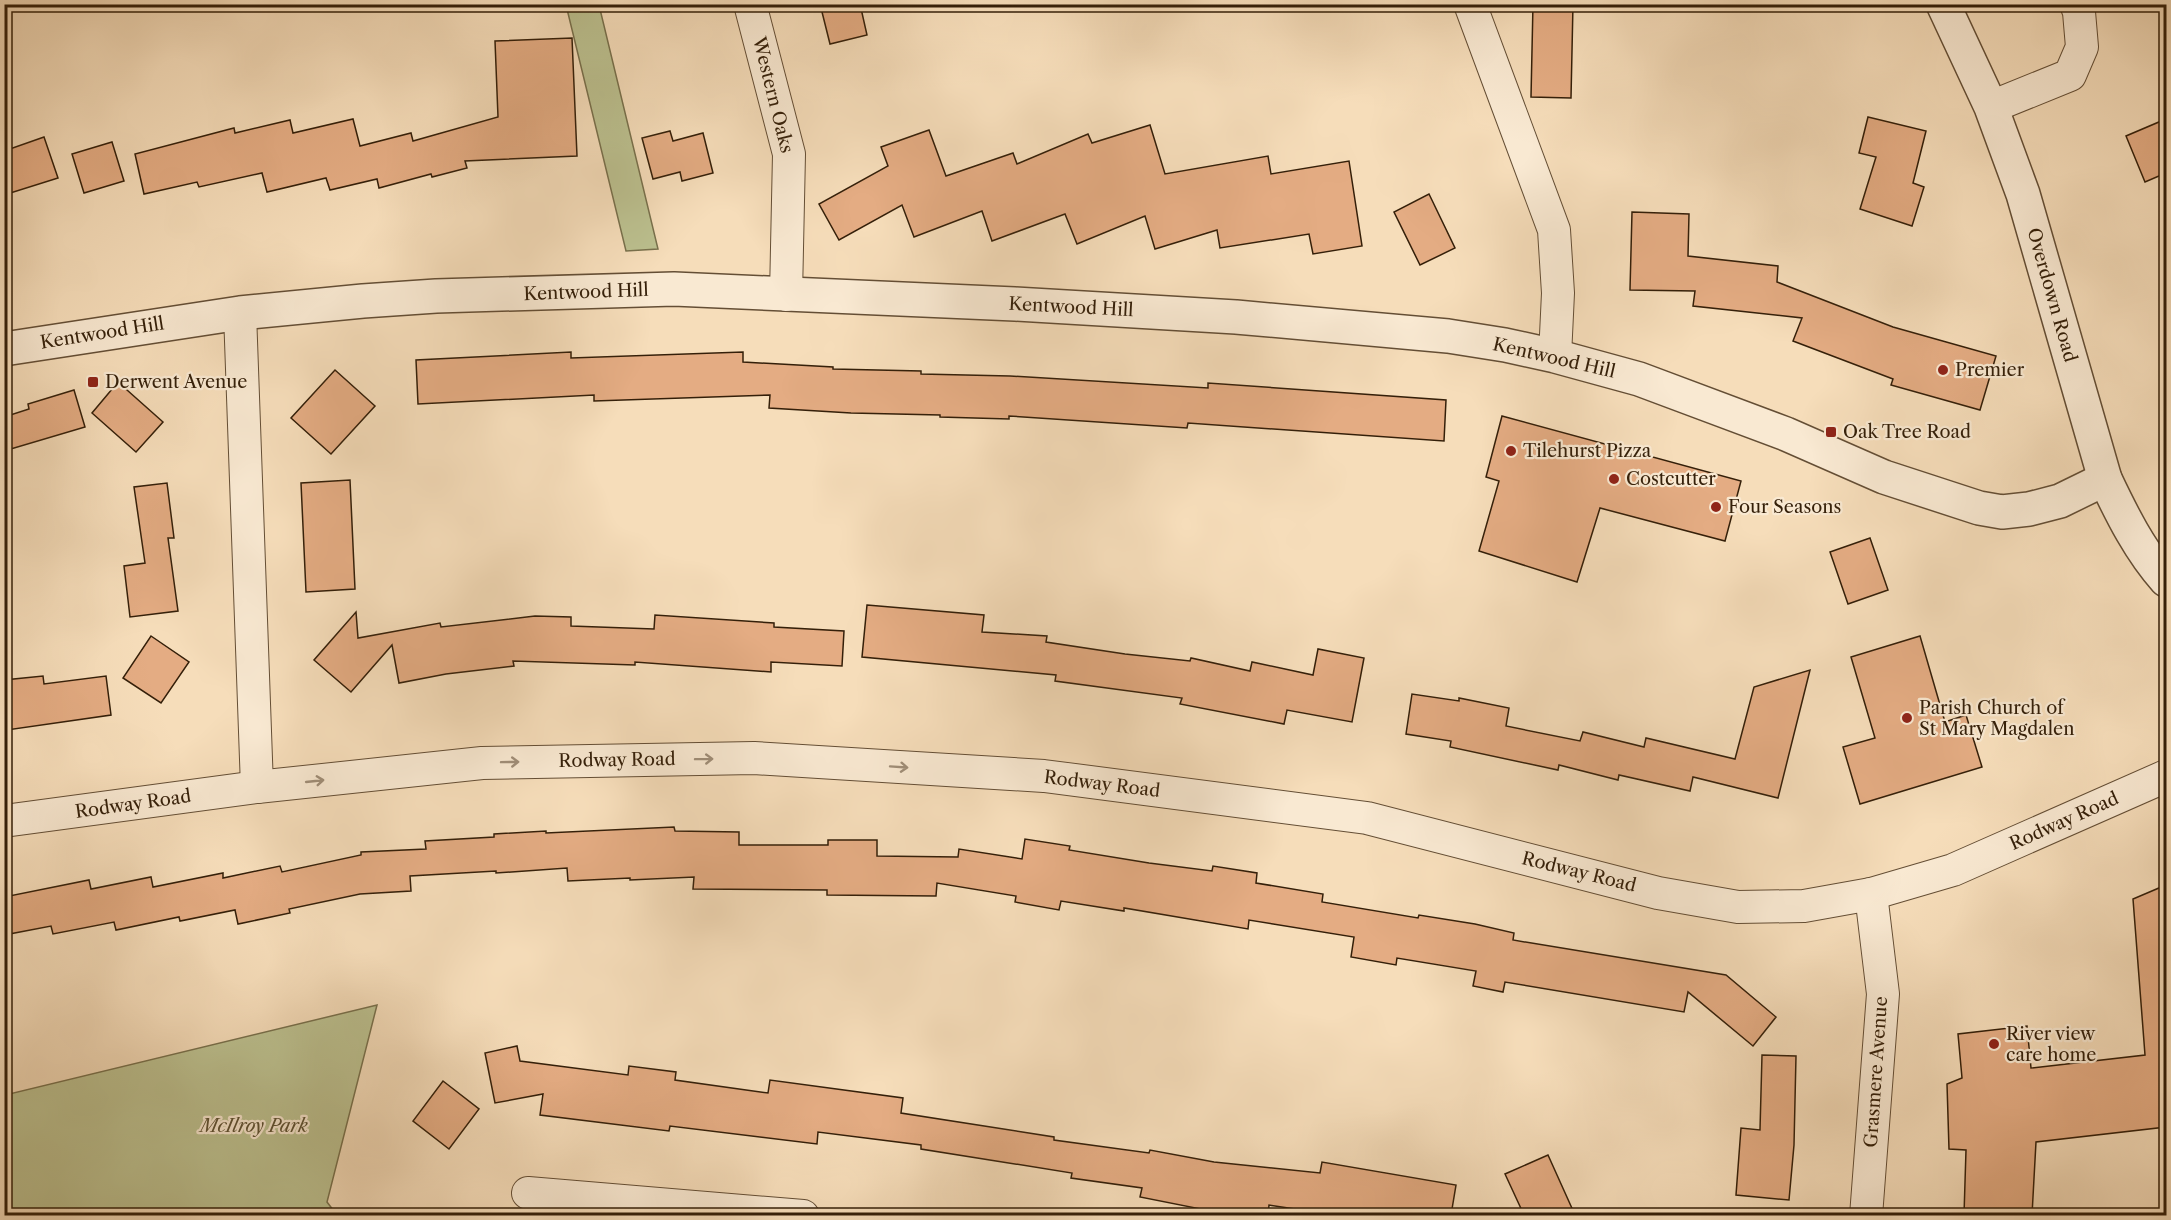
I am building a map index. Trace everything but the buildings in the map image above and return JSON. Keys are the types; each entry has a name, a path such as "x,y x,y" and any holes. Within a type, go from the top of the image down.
{"street":[{"name":"Western Oaks","path":"750,4 789,154 786,295"},
{"path":"1470,4 1554,230 1558,293 1555,356"},
{"name":"Overdown Road","path":"1943,4 1991,107 2023,194 2105,479 2122,516 2166,580"},
{"path":"1991,107 2070,75 2082,47 2079,12 2076,4"},
{"name":"Kentwood Hill","path":"4,349 240,313 363,301 436,296 674,289 1015,304 1236,317 1448,336 1555,356 1639,379 1786,434 1884,477 1979,508 2001,512 2029,509 2060,501 2105,479"},
{"path":"240,313 257,787"},
{"name":"Rodway Road","path":"4,821 257,787 482,763 754,758 1044,776 1367,818 1658,893 1738,906 1804,906 1870,894 1953,870 2166,776"},
{"name":"Grasmere Avenue","path":"1866,1215 1883,994 1870,894"},
{"path":"528,1193 803,1215"}],"green space":[{"path":"566,5 599,5 658,249 626,251"},
{"name":"McIlroy Park","path":"377,1005 327,1202 337,1215 5,1215 5,1095"}],"place":[{"name":"Premier","path":"1943,370"},
{"name":"Derwent Avenue","path":"93,382"},
{"name":"Oak Tree Road","path":"1831,432"},
{"name":"Tilehurst Pizza","path":"1511,451"},
{"name":"Costcutter","path":"1614,479"},
{"name":"Four Seasons","path":"1716,507"},
{"name":"Parish Church of St Mary Magdalen","path":"1907,718"},
{"name":"River view care home","path":"1994,1044"}]}
